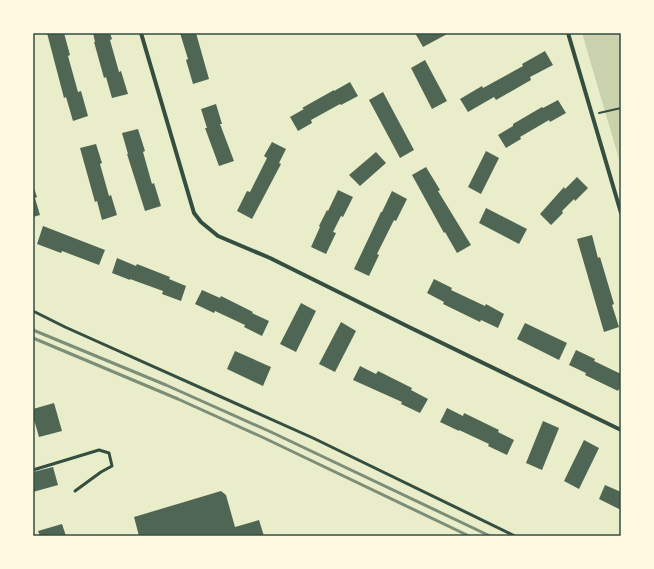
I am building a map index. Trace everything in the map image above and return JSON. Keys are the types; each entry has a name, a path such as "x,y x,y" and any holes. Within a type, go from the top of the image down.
{"street":[{"path":"140,33 194,213 201,222 218,236 270,258 621,430"},
{"path":"568,33 621,213"}],"lane":[{"path":"33,311 65,328 313,438 515,536"},
{"path":"33,470 99,450 109,453 112,466 75,491"}],"path":[{"path":"592,115 615,108 621,108"}],"green space":[{"path":"582,33 621,33 621,166"}],"building":[{"path":"47,33 64,33 70,55 68,56 78,92 81,91 88,116 73,121 66,97 64,98"},
{"path":"93,33 110,33 112,39 110,40 119,72 121,71 128,94 112,98 106,77 104,78"},
{"path":"180,33 196,33 209,79 193,84 186,60 188,59"},
{"path":"415,33 449,33 423,47"},
{"path":"545,51 553,65 530,77 531,80 496,100 494,97 468,112 460,99 482,86 483,88 523,66 522,64"},
{"path":"425,60 447,101 432,109 411,68"},
{"path":"350,82 358,96 311,120 312,123 298,131 290,117 304,109 302,108"},
{"path":"383,92 414,150 400,158 369,100"},
{"path":"558,100 566,113 550,122 549,120 520,137 521,139 506,148 498,135 513,126 513,124 542,107 543,108"},
{"path":"216,104 222,124 220,124 234,161 219,166 205,128 207,128 201,109"},
{"path":"138,129 145,151 143,152 152,184 154,183 161,206 145,211 122,133"},
{"path":"272,142 286,149 279,163 281,164 252,219 237,211 247,191 250,192 267,158 264,156"},
{"path":"96,144 102,163 100,164 109,196 111,195 117,215 102,220 97,201 95,202 80,148"},
{"path":"486,151 499,158 481,194 468,187"},
{"path":"376,152 386,163 360,186 349,175"},
{"path":"426,167 440,190 438,191 471,245 457,253 445,232 444,233 412,175"},
{"path":"577,177 588,188 562,211 563,213 551,225 540,214 564,187 565,189"},
{"path":"33,185 40,215 33,217"},
{"path":"338,190 353,197 343,217 341,216 333,232 336,233 326,254 311,247 320,227 319,226"},
{"path":"392,191 407,199 396,221 394,220 377,254 379,255 369,276 354,269"},
{"path":"486,208 527,229 519,244 479,223"},
{"path":"43,226 105,250 99,265 62,251 61,253 37,244"},
{"path":"592,235 598,258 600,257 614,304 612,305 619,327 604,332 577,239"},
{"path":"117,258 170,277 169,279 186,286 181,301 162,294 163,291 112,273"},
{"path":"434,279 452,288 451,290 485,306 486,304 504,314 498,328 481,320 480,322 443,304 444,302 427,293"},
{"path":"202,290 220,298 221,296 269,321 262,336 244,327 245,325 215,311 214,313 195,304"},
{"path":"301,303 316,311 296,352 280,344"},
{"path":"341,322 356,331 335,372 319,364"},
{"path":"525,323 567,343 559,360 517,339"},
{"path":"576,350 595,359 594,361 621,374 621,390 619,389 618,391 585,375 586,373 569,365"},
{"path":"235,351 271,367 263,386 227,369"},
{"path":"360,366 376,374 378,371 412,388 411,390 428,399 420,413 401,404 402,402 353,380"},
{"path":"54,403 62,431 39,437 33,416 33,409"},
{"path":"447,408 463,416 464,413 499,430 498,432 514,440 507,455 488,446 489,444 440,422"},
{"path":"543,421 559,428 542,470 526,463"},
{"path":"584,440 599,448 579,489 564,481"},
{"path":"53,467 58,485 33,492 33,472"},
{"path":"605,485 621,492 621,510 599,499"},
{"path":"221,491 226,495 235,527 259,520 264,536 139,536 134,517"},
{"path":"62,524 66,536 40,536 38,531"}],"railway":[{"path":"33,330 166,385 271,432 490,536"},
{"path":"33,338 178,399 262,437 469,536"}]}
